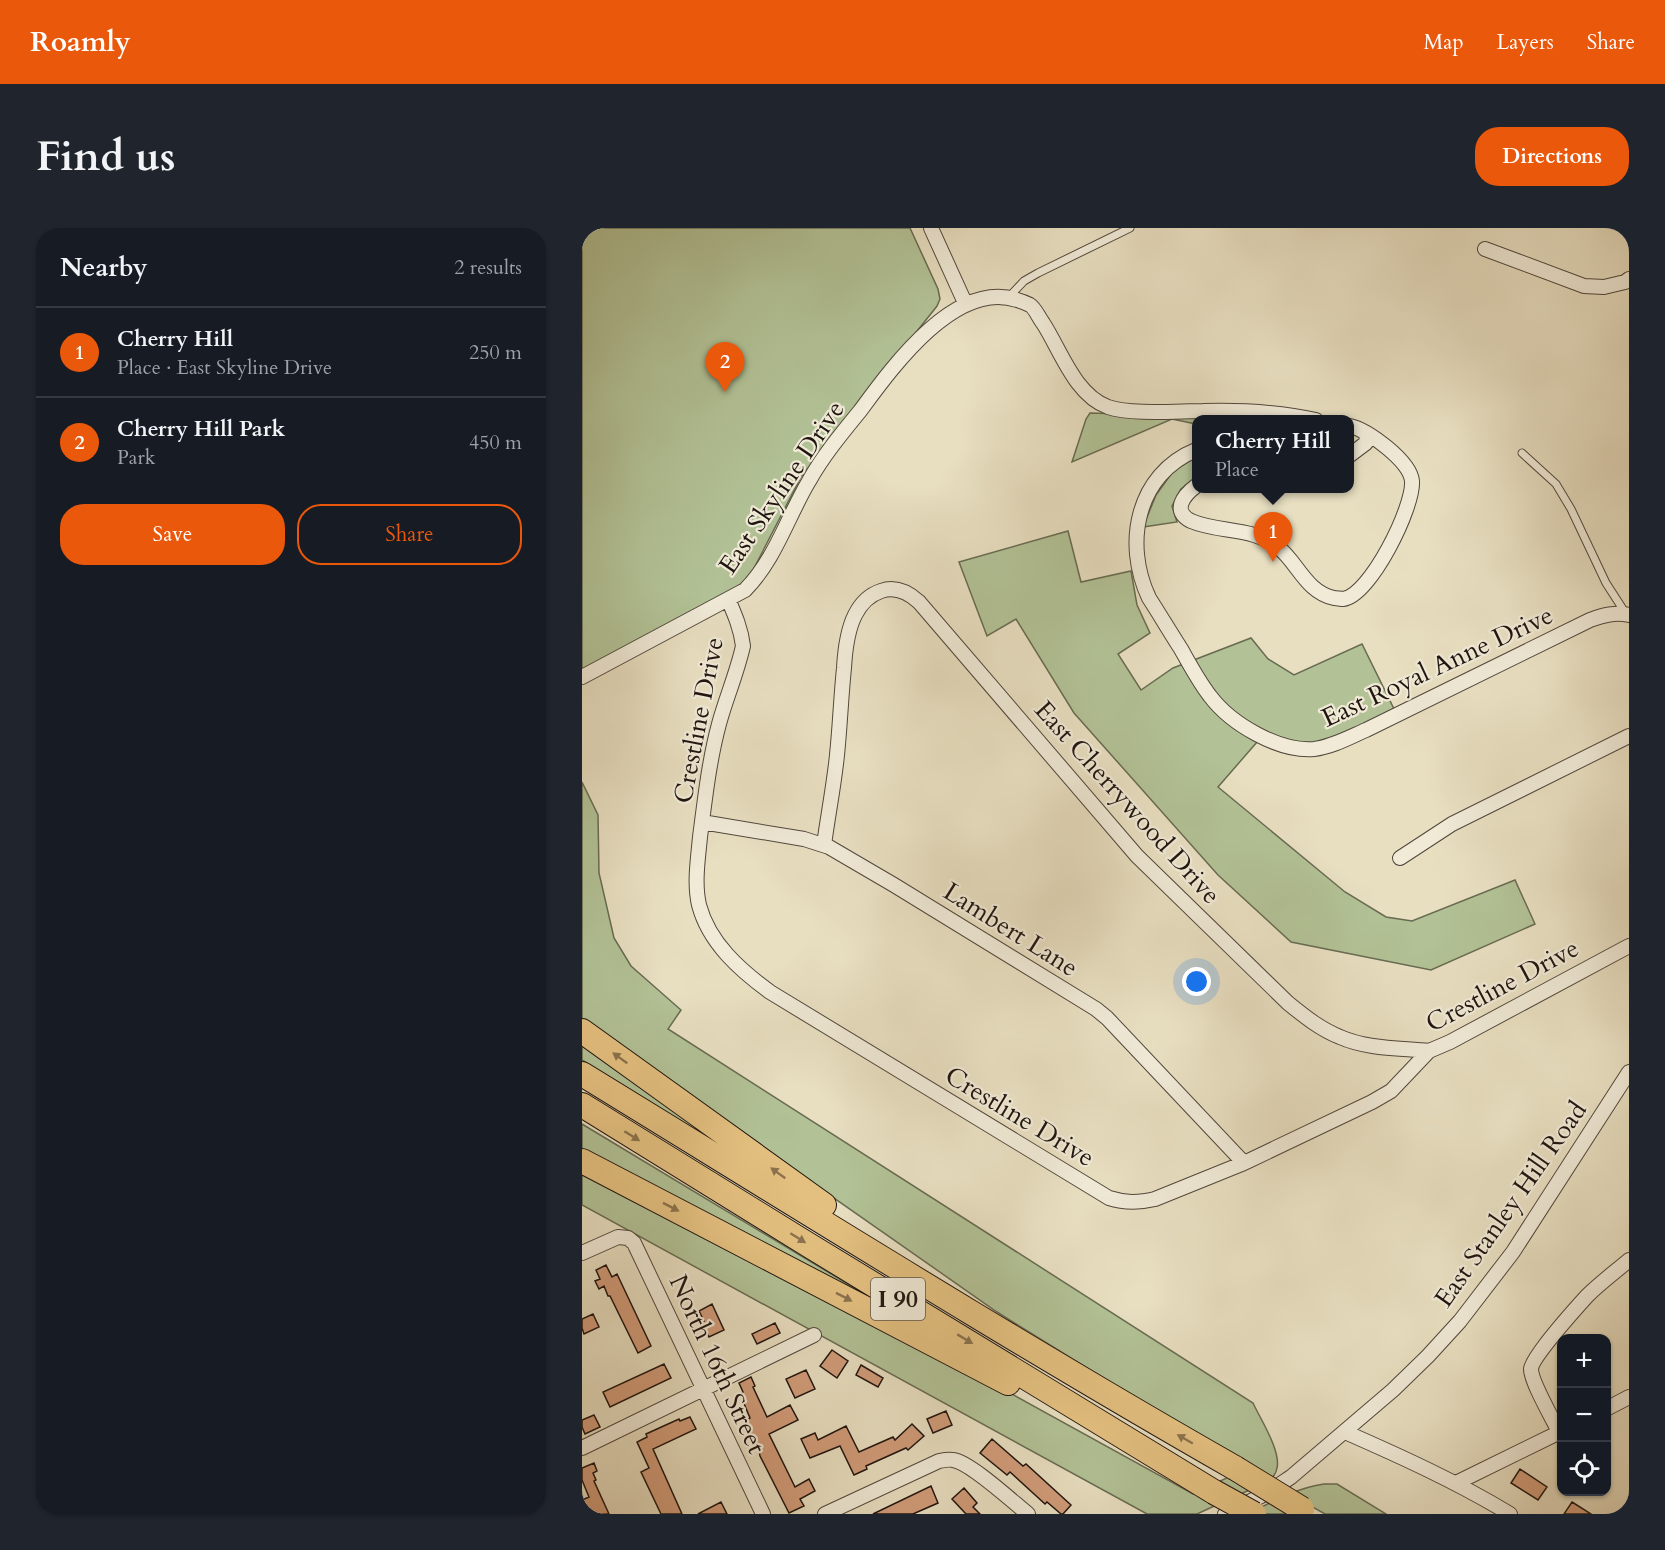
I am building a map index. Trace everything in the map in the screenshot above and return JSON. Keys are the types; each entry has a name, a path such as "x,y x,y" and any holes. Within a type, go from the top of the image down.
{"highway":[{"path":"582,1031 860,1230 978,1318"},
{"name":"I 90","path":"582,1074 978,1318 1306,1511"},
{"name":"I 90","path":"582,1105 1214,1492 1254,1514"},
{"name":"I 90","path":"582,1161 1114,1440 1180,1470"}],"street":[{"path":"931,228 966,305"},
{"path":"1485,249 1584,286 1604,287 1629,279"},
{"name":"East Skyline Drive","path":"582,677 745,590 774,549 809,480 837,440 903,357 943,318 966,305 995,297 1008,298"},
{"path":"1008,298 1031,306 1048,331 1072,376 1092,399 1109,407 1130,411 1245,411 1295,415"},
{"path":"1192,490 1181,501 1182,512 1186,517 1204,525 1228,528 1264,538 1287,555 1314,588 1326,596 1342,599 1352,595 1370,579 1393,540 1410,499 1412,480 1407,468 1387,447 1354,427"},
{"path":"1354,437 1367,435"},
{"path":"1354,452 1366,443 1367,435"},
{"name":"East Royal Anne Drive","path":"1192,452 1178,459 1165,470 1146,497 1137,526 1141,582 1211,697 1227,713 1255,733 1273,742 1299,749 1331,746 1590,620 1605,615 1627,615"},
{"name":"East Cherrywood Drive","path":"824,845 837,754 847,639 855,614 863,602 874,594 888,589 897,589 919,602 1137,856 1288,1003 1311,1021 1342,1038 1378,1046 1429,1051"},
{"name":"Crestline Drive","path":"728,599 742,634 743,646 719,724 709,770 702,822 697,878 699,906 710,931 725,953 744,973 770,992 1109,1198 1131,1203 1144,1202 1244,1163 1391,1091 1429,1051 1629,946"},
{"path":"1400,858 1452,824 1629,736"},
{"name":"Lambert Lane","path":"702,822 804,839 824,845 894,885 1096,1009 1244,1163"},
{"name":"East Stanley Hill Road","path":"1225,1514 1285,1482 1409,1376 1460,1321 1512,1252 1629,1072"},
{"name":"North 16th Street","path":"582,1253 618,1237 628,1238 634,1243 763,1514"},
{"path":"1557,1425 1535,1383 1532,1365 1542,1349 1587,1297 1629,1260"},
{"path":"582,1448 814,1335"},
{"path":"1611,1407 1626,1402"},
{"path":"1345,1432 1418,1464 1509,1514"},
{"path":"1456,1483 1557,1432"},
{"path":"825,1514 939,1461 955,1460 969,1466 1028,1514"}],"lane":[{"path":"1008,298 1024,281 1130,228"},
{"path":"1522,453 1556,484 1606,583 1627,615"}],"green space":[{"path":"582,228 910,228 938,289 940,299 937,306 801,477 751,574 739,587 582,670"},
{"path":"1090,413 1192,416 1192,423 1172,419 1072,462"},
{"path":"1192,459 1192,481 1181,489 1172,506 1177,522 1143,527 1156,495 1174,470"},
{"path":"1068,531 1081,582 1131,571 1137,605 1150,633 1118,654 1141,690 1173,668 1251,638 1268,659 1294,675 1362,644 1395,711 1332,742 1314,745 1279,742 1264,734 1218,787 1345,892 1386,917 1412,921 1515,880 1535,924 1431,970 1291,942 1218,875 1074,713 1016,619 987,636 959,562"},
{"path":"582,782 598,815 599,873 614,938 631,966 681,1010 668,1029 1253,1403 1276,1453 1277,1470 1269,1481 1197,1514 1147,1514 582,1205 582,1169 941,1355 1193,1494 1248,1468 997,1312 582,1022"},
{"path":"582,1041 726,1149 582,1060"},
{"path":"582,1124 881,1304 582,1155"},
{"path":"1324,1484 1337,1484 1386,1514 1325,1514 1311,1506 1293,1514 1248,1514 1294,1492"}],"building":[{"path":"606,1265 612,1277 617,1274 651,1346 638,1353 610,1296 604,1286 599,1289 595,1281 600,1279 596,1270"},
{"path":"712,1304 724,1330 709,1337 699,1311"},
{"path":"593,1314 599,1327 584,1334 582,1319"},
{"path":"775,1323 780,1333 757,1344 752,1334"},
{"path":"832,1350 848,1361 837,1378 820,1366"},
{"path":"664,1364 671,1378 610,1407 603,1392"},
{"path":"861,1365 883,1378 878,1387 856,1375"},
{"path":"806,1370 815,1389 795,1398 786,1379"},
{"path":"751,1377 755,1386 753,1387 767,1417 790,1405 798,1420 769,1434 795,1487 809,1479 815,1491 800,1499 804,1506 789,1513 745,1421 750,1418 740,1394 743,1392 739,1383"},
{"path":"946,1411 952,1425 933,1433 927,1419"},
{"path":"594,1415 600,1427 585,1434 582,1420"},
{"path":"690,1417 696,1429 653,1449 682,1514 661,1514 641,1472 649,1468 637,1442 647,1437 646,1434 679,1419 680,1421"},
{"path":"912,1424 924,1436 908,1450 906,1448 866,1466 867,1469 854,1475 840,1446 810,1458 801,1439 815,1433 818,1440 846,1426 859,1452 893,1437 895,1440"},
{"path":"992,1439 1023,1466 1026,1464 1071,1505 1063,1514 1047,1502 1045,1504 1010,1472 1007,1475 980,1453"},
{"path":"594,1463 597,1471 593,1473 596,1480 594,1481 609,1514 588,1514 582,1500 589,1497 582,1480 582,1468"},
{"path":"1520,1469 1547,1487 1538,1500 1511,1483"},
{"path":"931,1486 938,1503 913,1514 873,1514"},
{"path":"964,1488 977,1503 973,1507 980,1514 966,1514 952,1499"},
{"path":"721,1502 727,1514 698,1514"},
{"path":"1572,1502 1591,1514 1564,1514"}],"place":[{"name":"Cherry Hill Park","path":"725,392"},
{"name":"Cherry Hill","path":"1273,562"}]}
